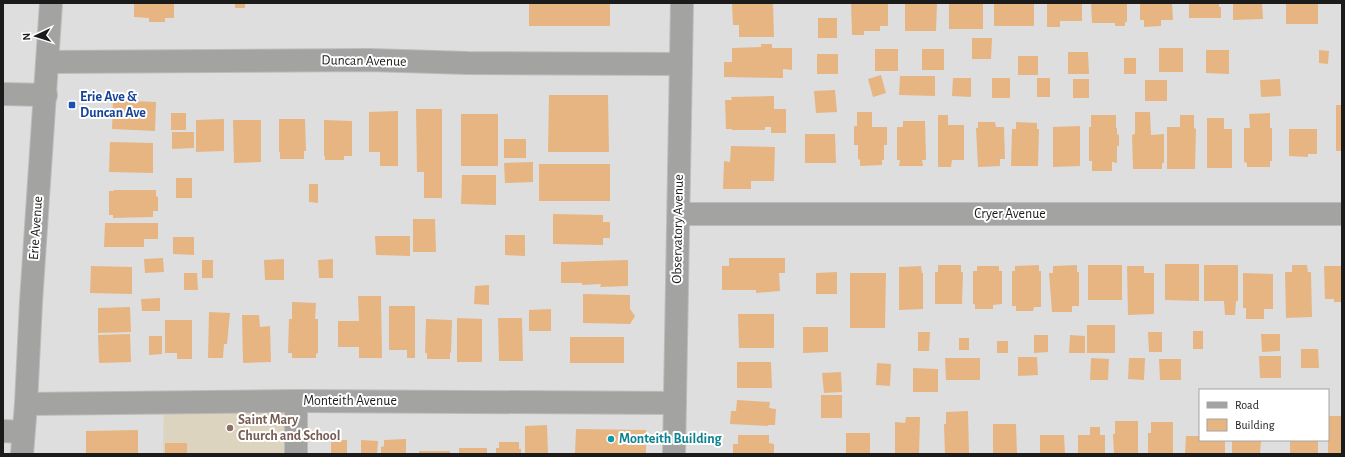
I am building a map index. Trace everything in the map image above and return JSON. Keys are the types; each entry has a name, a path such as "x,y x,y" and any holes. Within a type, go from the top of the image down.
{"street":[{"name":"Erie Avenue","path":"22,454 13,432 26,404 30,308 46,95 51,3"},
{"name":"Observatory Avenue","path":"674,454 682,3"},
{"name":"Duncan Avenue","path":"48,62 369,60 468,63 681,64"},
{"path":"3,94 46,95"},
{"name":"Cryer Avenue","path":"679,214 1342,214"},
{"path":"296,401 296,454"},
{"name":"Monteith Avenue","path":"26,404 296,401 675,403"}],"shaded area":[{"name":"Saint Mary Church and School","path":"296,401 296,454 163,454 164,402"}],"building":[{"path":"134,3 174,3 174,18 165,18 165,22 149,22 149,18 134,17"},
{"path":"235,3 245,3 245,8 235,8"},
{"path":"529,3 610,3 610,26 529,26"},
{"path":"732,3 773,3 774,37 739,37 739,25 733,25"},
{"path":"851,3 888,3 888,26 880,26 880,31 864,31 864,35 852,35"},
{"path":"905,3 937,3 936,31 905,31"},
{"path":"949,3 983,3 983,29 949,29"},
{"path":"994,3 1034,3 1034,26 994,26"},
{"path":"1047,3 1082,3 1082,21 1060,21 1060,27 1047,27"},
{"path":"1091,3 1127,3 1127,22 1125,22 1125,26 1115,26 1115,23 1092,23"},
{"path":"1140,3 1172,3 1173,20 1161,20 1161,26 1144,27 1144,20 1140,20"},
{"path":"1189,3 1219,3 1219,7 1221,7 1221,18 1189,18"},
{"path":"1233,3 1262,3 1263,19 1233,20"},
{"path":"1286,3 1318,3 1318,24 1286,24"},
{"path":"818,18 837,18 837,38 818,38"},
{"path":"972,38 992,38 991,59 972,59"},
{"path":"761,44 772,44 772,48 792,48 792,70 783,69 783,78 724,77 724,62 732,62 732,48 761,47"},
{"path":"1159,48 1183,48 1183,72 1159,72"},
{"path":"875,49 898,49 898,71 875,71"},
{"path":"922,49 944,49 944,70 922,70"},
{"path":"1206,50 1229,50 1229,74 1206,73"},
{"path":"1319,50 1329,51 1328,64 1319,63"},
{"path":"1068,52 1088,52 1089,74 1068,74"},
{"path":"817,54 838,54 838,74 817,74"},
{"path":"1018,56 1038,56 1038,75 1018,75"},
{"path":"1124,58 1136,58 1136,74 1124,74"},
{"path":"881,75 886,93 873,97 868,79"},
{"path":"900,76 935,76 935,96 899,95"},
{"path":"953,78 971,78 971,97 952,96"},
{"path":"992,78 1010,78 1010,98 992,98"},
{"path":"1037,78 1050,78 1050,97 1037,97"},
{"path":"1073,79 1089,79 1089,98 1073,98"},
{"path":"1280,79 1281,96 1261,97 1260,80"},
{"path":"1145,80 1167,80 1167,101 1145,101"},
{"path":"835,90 837,112 816,113 814,91"},
{"path":"549,95 608,95 609,152 548,152"},
{"path":"774,96 774,109 786,109 786,133 771,133 771,127 765,127 765,130 726,129 725,100 732,100 731,97"},
{"path":"113,100 156,102 155,131 112,129"},
{"path":"1336,105 1342,105 1342,151 1336,151"},
{"path":"416,109 442,109 442,198 424,198 424,172 417,172"},
{"path":"398,111 398,166 380,166 380,152 369,152 369,112"},
{"path":"857,112 872,112 872,127 887,127 887,145 884,145 884,160 882,160 882,165 860,166 860,160 858,159 858,145 854,145 854,126 857,126"},
{"path":"1135,112 1150,112 1151,135 1164,134 1164,163 1162,163 1162,169 1133,169 1132,135 1135,134"},
{"path":"171,113 186,113 186,130 171,130"},
{"path":"1270,113 1270,128 1272,128 1272,161 1270,161 1270,167 1247,167 1247,163 1244,162 1244,128 1250,128 1249,114"},
{"path":"461,114 498,114 498,166 461,166"},
{"path":"938,115 948,115 948,125 964,125 964,160 952,160 951,167 938,167"},
{"path":"1091,115 1116,115 1116,128 1117,134 1119,135 1119,146 1117,146 1117,163 1112,162 1112,171 1092,171 1092,161 1089,161 1089,127 1091,127"},
{"path":"1180,115 1194,115 1194,128 1196,129 1195,169 1167,169 1167,127 1180,127"},
{"path":"1207,118 1224,118 1224,129 1232,129 1232,168 1207,168"},
{"path":"224,119 224,151 196,152 196,120"},
{"path":"279,119 305,119 306,151 304,151 304,159 280,159"},
{"path":"233,120 261,120 261,162 234,163"},
{"path":"324,120 352,121 352,156 344,156 344,160 325,160"},
{"path":"903,121 925,121 926,160 922,160 923,166 899,166 900,160 897,160 897,127 903,127"},
{"path":"978,122 995,122 996,127 1004,127 1005,159 1000,159 1000,166 978,167 976,128 978,128"},
{"path":"1016,122 1037,123 1037,129 1039,129 1038,166 1011,166 1012,129 1016,129"},
{"path":"1080,126 1080,166 1053,167 1053,127"},
{"path":"1289,129 1317,129 1317,154 1308,154 1308,157 1289,156"},
{"path":"172,132 194,132 194,148 172,149"},
{"path":"805,134 835,134 836,163 805,163"},
{"path":"504,139 526,139 526,158 504,158"},
{"path":"110,142 153,143 153,173 109,172"},
{"path":"731,146 775,147 774,181 751,181 751,189 723,189 724,161 730,162"},
{"path":"533,162 533,182 505,183 504,163"},
{"path":"539,164 610,164 610,201 539,201"},
{"path":"462,175 496,175 496,205 461,204"},
{"path":"176,178 192,178 192,198 176,198"},
{"path":"309,184 318,184 318,203 309,202"},
{"path":"156,190 156,196 158,197 158,211 153,211 153,217 113,218 113,215 109,215 109,191"},
{"path":"553,214 603,215 603,222 610,222 610,238 603,238 603,245 553,244"},
{"path":"413,219 435,219 436,252 413,252"},
{"path":"105,223 158,223 158,239 144,239 144,247 104,247"},
{"path":"505,235 525,235 525,256 505,255"},
{"path":"375,236 410,236 410,256 376,255"},
{"path":"173,237 194,237 194,255 173,254"},
{"path":"163,258 164,272 145,273 144,259"},
{"path":"729,258 785,258 785,273 779,273 780,291 756,293 756,290 722,290 722,266 729,266"},
{"path":"284,259 284,280 265,280 264,260"},
{"path":"333,259 333,278 319,278 318,260"},
{"path":"202,260 213,260 213,278 202,278"},
{"path":"628,260 628,286 600,287 601,284 582,285 582,283 561,283 561,262"},
{"path":"1165,264 1199,264 1199,301 1165,300"},
{"path":"938,265 961,265 961,272 963,272 962,304 935,304 935,272 938,272"},
{"path":"1039,265 1039,271 1041,271 1041,307 1034,307 1033,311 1016,311 1016,306 1012,306 1012,271 1015,271 1015,266"},
{"path":"1077,265 1077,272 1079,272 1079,306 1072,306 1072,312 1052,312 1049,273 1053,273 1053,266"},
{"path":"1088,265 1122,265 1122,300 1088,300"},
{"path":"1204,265 1238,265 1238,301 1236,301 1235,315 1225,315 1224,301 1204,301"},
{"path":"1292,265 1307,265 1308,272 1311,272 1312,317 1286,318 1285,272 1292,272"},
{"path":"91,266 132,267 132,294 90,293"},
{"path":"921,266 923,273 923,309 899,310 899,267"},
{"path":"977,266 999,266 999,271 1002,271 1002,304 993,305 993,309 975,309 975,304 973,304 973,271 977,271"},
{"path":"1127,266 1144,266 1144,273 1154,273 1154,314 1128,315"},
{"path":"1324,266 1342,266 1342,302 1334,302 1334,299 1325,299"},
{"path":"837,272 837,294 816,294 816,273"},
{"path":"184,273 197,273 198,290 184,290"},
{"path":"850,273 886,273 885,328 850,328"},
{"path":"1243,273 1273,274 1273,309 1264,309 1264,319 1246,319 1246,308 1243,308"},
{"path":"489,285 489,305 474,304 475,286"},
{"path":"583,294 630,295 630,309 635,316 630,324 583,323"},
{"path":"358,296 381,296 382,358 359,358 359,347 338,347 338,321 359,321"},
{"path":"160,298 160,311 142,311 141,299"},
{"path":"292,302 316,303 315,319 318,319 318,353 316,354 316,358 292,358 292,353 288,353 289,319 292,319"},
{"path":"389,306 415,306 415,358 407,358 407,350 389,350"},
{"path":"130,307 131,332 98,333 98,308"},
{"path":"551,309 551,331 529,331 529,310"},
{"path":"209,312 230,313 227,344 224,344 223,358 208,358"},
{"path":"738,314 774,314 774,348 739,348"},
{"path":"242,315 259,315 260,327 270,326 271,362 243,363"},
{"path":"457,318 482,319 482,362 457,362"},
{"path":"498,318 522,318 523,361 499,361"},
{"path":"426,319 452,320 450,359 427,359 427,353 425,353"},
{"path":"165,320 192,320 192,359 177,359 177,353 165,353"},
{"path":"1087,325 1115,325 1115,353 1087,353"},
{"path":"803,327 828,327 828,352 803,353"},
{"path":"1193,331 1203,331 1203,349 1193,349"},
{"path":"918,332 930,332 929,351 918,351"},
{"path":"1148,332 1162,332 1162,352 1149,352"},
{"path":"130,334 131,362 99,363 98,335"},
{"path":"1261,334 1280,334 1280,351 1262,352"},
{"path":"1034,335 1048,335 1048,352 1034,353"},
{"path":"1070,335 1085,336 1085,353 1069,353"},
{"path":"149,336 162,336 162,354 149,355"},
{"path":"570,337 624,337 624,363 570,363"},
{"path":"959,338 969,338 969,350 959,350"},
{"path":"997,341 1008,341 1008,353 997,353"},
{"path":"1301,349 1318,349 1319,368 1301,368"},
{"path":"1259,356 1281,356 1281,378 1260,378"},
{"path":"1018,357 1037,357 1038,375 1018,376"},
{"path":"945,358 980,358 980,380 946,380"},
{"path":"1091,358 1109,359 1108,380 1090,380"},
{"path":"1129,358 1145,358 1144,380 1128,379"},
{"path":"1159,359 1181,359 1181,380 1160,380"},
{"path":"737,362 771,362 772,388 737,388"},
{"path":"877,363 891,364 890,386 876,385"},
{"path":"913,368 938,369 938,392 913,392"},
{"path":"841,372 842,392 824,393 822,373"},
{"path":"821,395 842,395 842,418 821,418"},
{"path":"737,400 770,402 769,408 776,409 775,425 730,424 731,411 736,411"},
{"path":"968,411 969,454 945,454 944,424 946,424 946,412"},
{"path":"1329,416 1342,416 1342,454 1328,454"},
{"path":"906,417 920,417 919,454 895,454 895,422 905,423"},
{"path":"1115,421 1138,421 1138,454 1114,454 1113,434 1115,434"},
{"path":"1151,422 1173,422 1173,454 1148,454 1148,433 1151,433"},
{"path":"993,424 1016,424 1017,454 993,454"},
{"path":"547,425 548,454 525,454 525,426"},
{"path":"1090,427 1100,427 1100,435 1105,435 1105,454 1078,454 1078,435 1090,435"},
{"name":"Monteith Building","path":"576,429 646,430 646,454 575,454"},
{"path":"138,430 138,454 86,454 86,431"},
{"path":"846,433 870,433 870,454 846,454"},
{"path":"738,435 769,435 769,443 774,444 774,454 733,454 733,444 738,444"},
{"path":"1040,435 1064,435 1065,454 1040,454"},
{"path":"1186,436 1199,436 1199,441 1225,441 1225,454 1185,454"},
{"path":"406,439 406,454 381,454 381,447 384,446 384,440"},
{"path":"331,440 347,440 347,454 331,454"},
{"path":"361,440 378,441 377,454 361,454"},
{"path":"1232,441 1261,441 1260,454 1232,454"},
{"path":"1290,441 1318,441 1318,454 1290,454"},
{"path":"499,442 519,442 521,454 496,454 496,448 499,448"},
{"path":"165,443 187,443 187,454 165,454"},
{"path":"459,448 487,448 487,454 459,454"},
{"path":"419,451 450,451 450,454 419,454"}],"place":[{"name":"Erie Ave & Duncan Ave","path":"72,105"},
{"name":"Saint Mary Church and School","path":"230,428"},
{"name":"Monteith Building","path":"611,439"}]}
